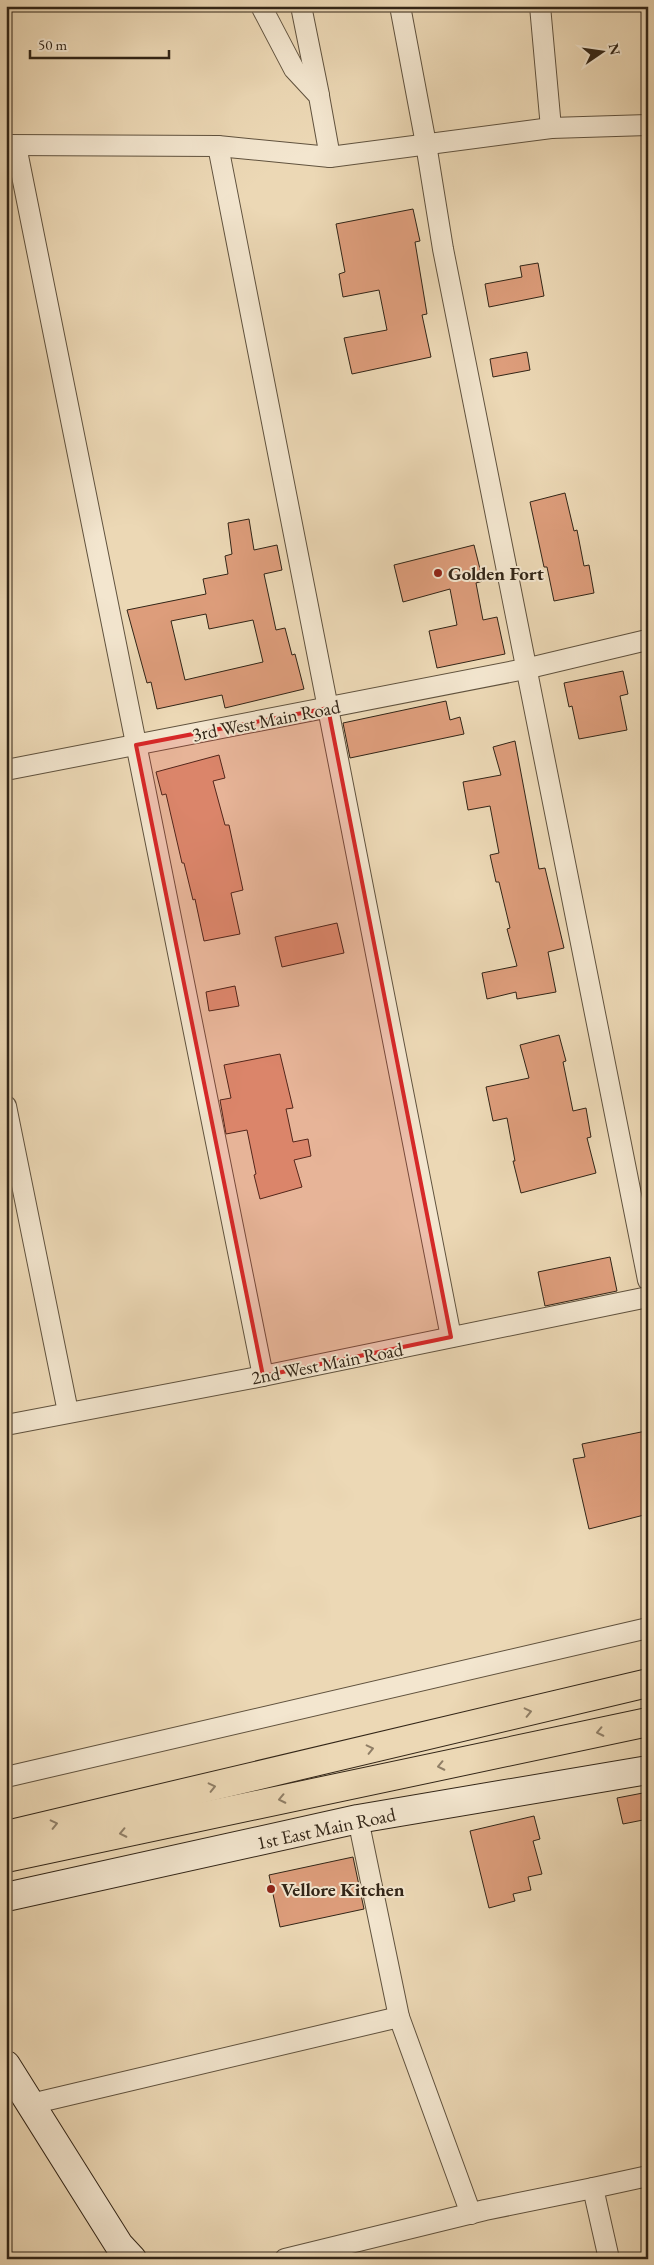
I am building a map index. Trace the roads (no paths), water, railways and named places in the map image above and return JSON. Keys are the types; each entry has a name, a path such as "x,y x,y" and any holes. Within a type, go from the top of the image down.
{"highway":[{"path":"6,1835 648,1683"},
{"path":"6,1858 648,1722"}],"street":[{"path":"261,6 294,69 319,96"},
{"path":"301,6 330,157"},
{"path":"400,6 426,144 442,249 648,1280"},
{"path":"540,6 551,128"},
{"path":"263,1376 136,745 11,145 218,146 330,157 551,128 648,125"},
{"path":"218,146 452,1337"},
{"name":"3rd West Main Road","path":"6,770 525,669 647,640"},
{"path":"6,1106 68,1412"},
{"name":"2nd West Main Road","path":"6,1425 263,1376 648,1297"},
{"path":"6,1777 648,1628"},
{"name":"1st East Main Road","path":"6,1897 358,1819 648,1770"},
{"path":"358,1819 399,2017 471,2214"},
{"path":"31,2104 399,2017"},
{"path":"6,2065 119,2245 132,2259"},
{"path":"285,2259 471,2214 648,2176"},
{"path":"594,2188 609,2259"}],"place":[{"name":"Golden Fort","path":"438,573"},
{"name":"Vellore Kitchen","path":"271,1889"}]}
